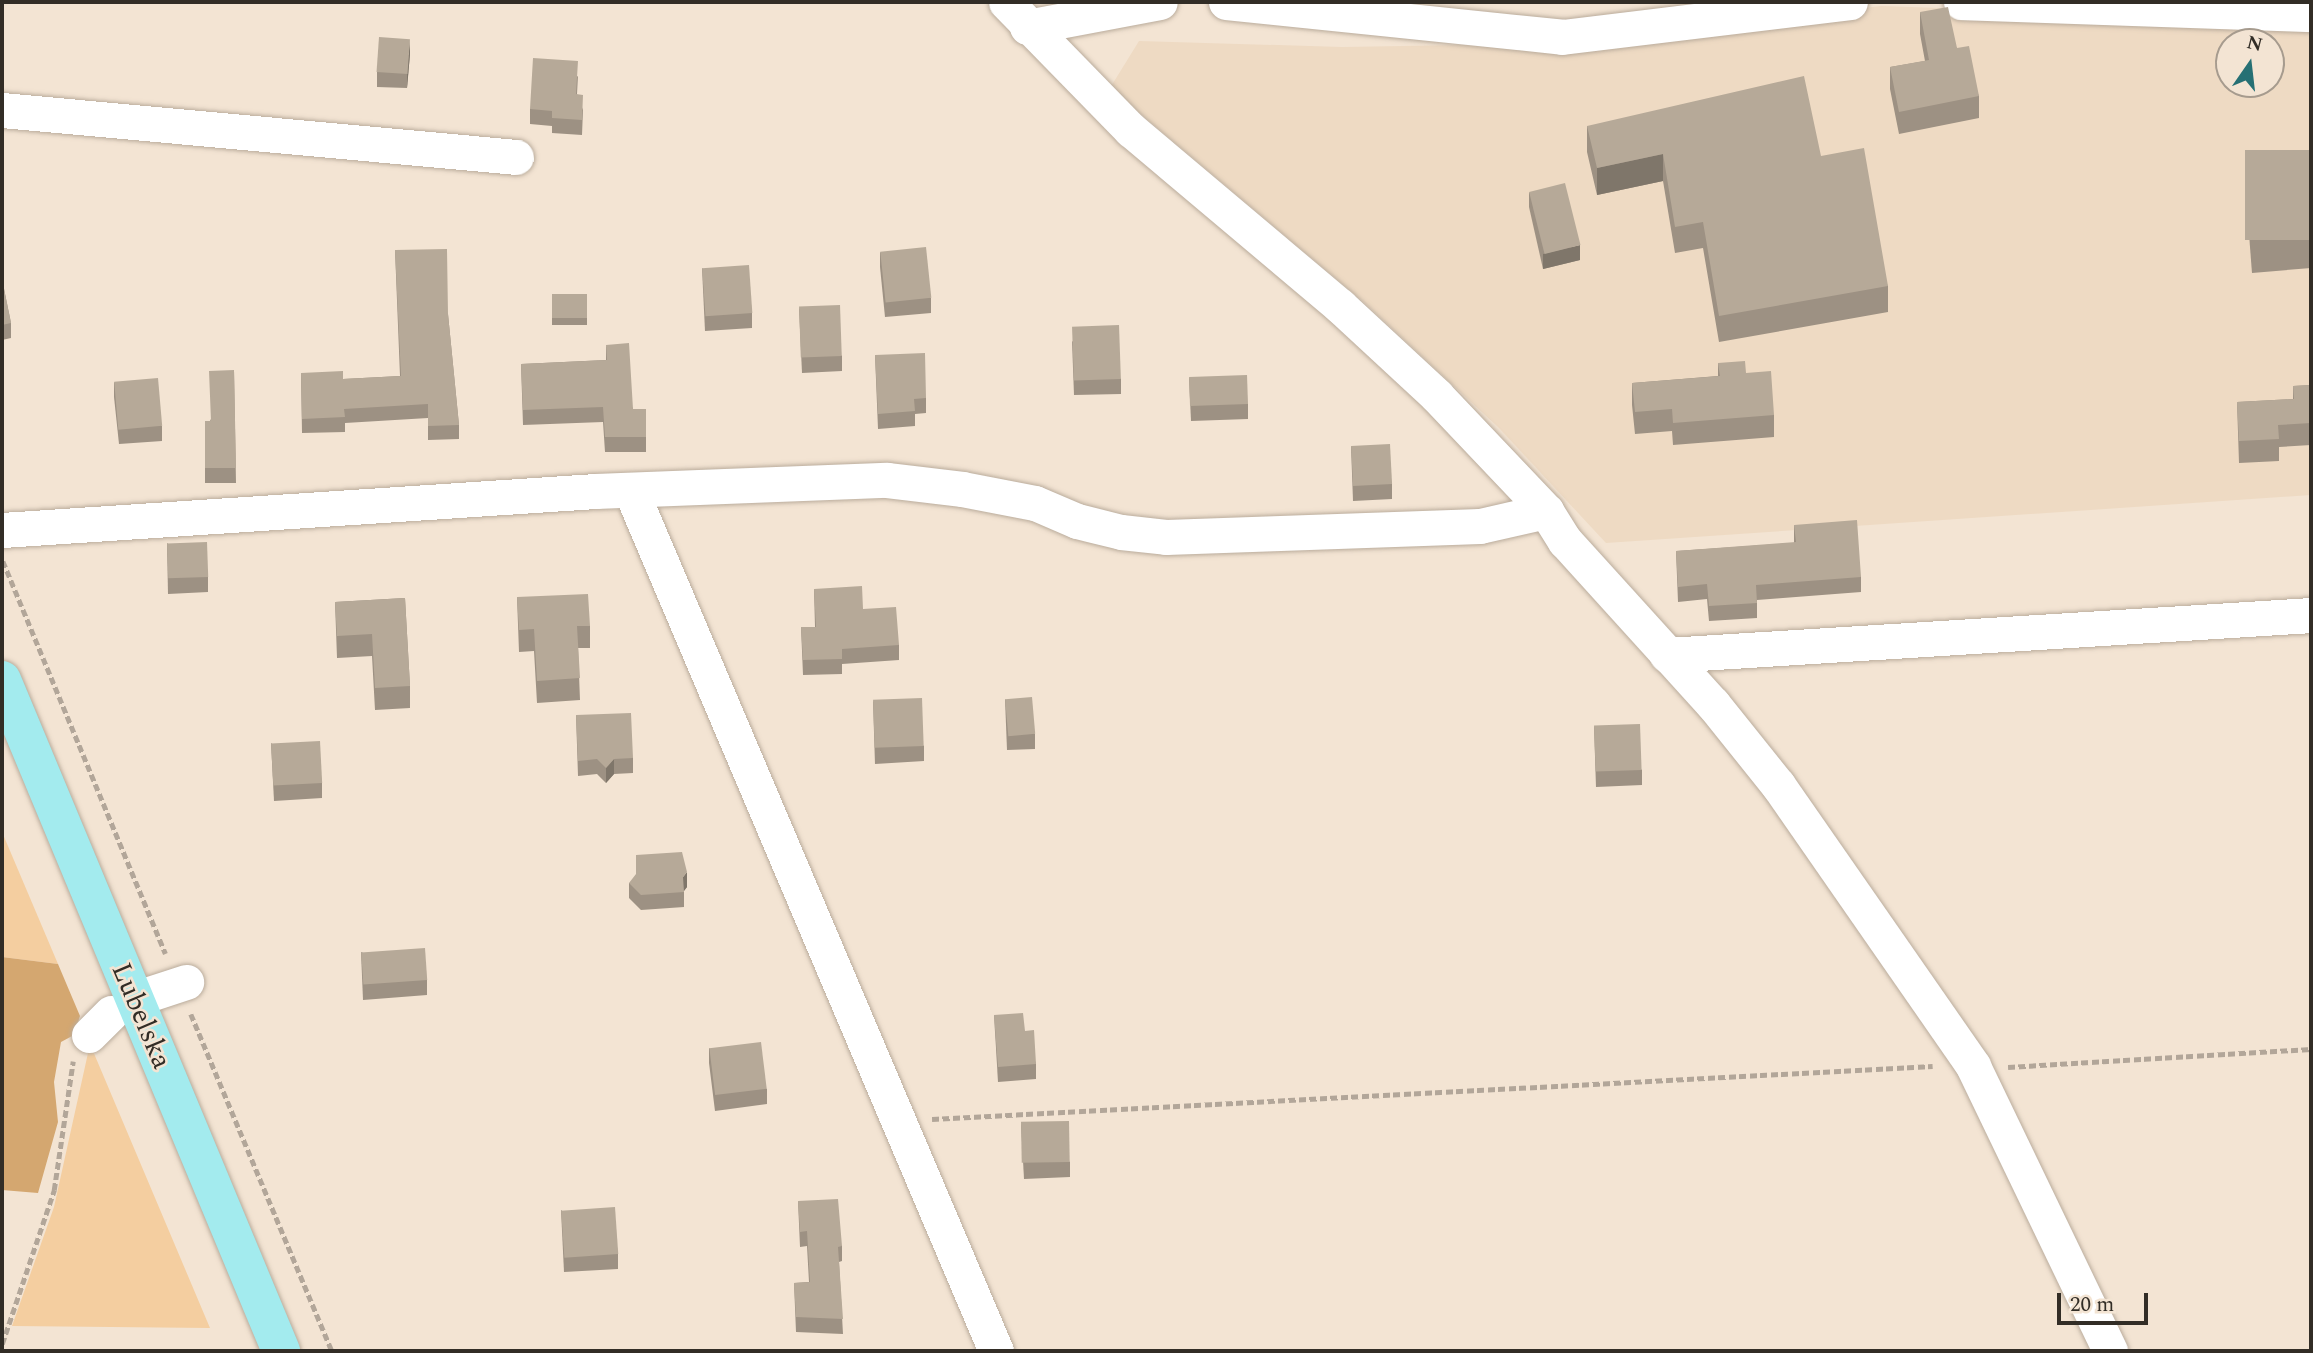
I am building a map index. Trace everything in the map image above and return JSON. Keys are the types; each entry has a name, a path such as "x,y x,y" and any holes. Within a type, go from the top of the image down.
{"main road":[{"name":"Lubelska","path":"3,687 111,1016 281,1351"}],"street":[{"path":"1017,14 1160,2"},
{"path":"1226,2 1563,37 1850,2"},
{"path":"1961,2 2311,14"},
{"path":"1017,14 1131,130 1340,306 1436,395 1546,511 1565,541 1778,785 1973,1066 2110,1351"},
{"path":"2,110 516,157"},
{"path":"2,530 631,491 887,480 962,489 1035,503 1077,522 1121,532 1166,537 1480,526 1546,511"},
{"path":"631,491 900,1119 996,1351"},
{"path":"1667,655 2311,615"},
{"path":"111,1016 186,982"}],"path":[{"path":"2,1344 54,1190 73,1057 111,1016"},
{"path":"900,1119 1428,1089 1973,1066 2044,1068 2311,1049"}],"shaded area":[{"path":"1881,6 2311,21 2311,495 1606,543 1499,428 1365,303 1110,88 1139,41 1342,47 1579,43"},
{"path":"2,832 58,964 2,957"},
{"path":"2,957 58,964 80,1016 74,1035 61,1042 54,1082 58,1122 38,1193 2,1190"},
{"path":"90,1044 210,1328 12,1326 54,1207"}],"building":[{"path":"1948,7 1957,48 1969,46 1979,96 1899,112 1890,67 1929,60 1920,12"},
{"path":"379,37 410,39 407,74 377,72"},
{"path":"533,58 578,61 576,94 583,95 582,120 552,118 552,111 530,109"},
{"path":"1804,76 1821,156 1864,148 1888,286 1719,316 1703,222 1675,227 1663,154 1597,168 1587,126"},
{"path":"2245,150 2311,150 2311,240 2245,240"},
{"path":"1565,183 1580,245 1545,254 1529,192"},
{"path":"926,247 931,298 886,303 880,252"},
{"path":"447,249 448,314 459,425 428,426 428,404 344,409 345,417 302,419 301,373 343,371 343,379 401,376 395,250"},
{"path":"749,265 752,313 705,316 702,268"},
{"path":"2,279 11,323 2,325"},
{"path":"552,294 587,294 587,318 552,318"},
{"path":"840,305 842,356 801,357 799,306"},
{"path":"1119,325 1121,379 1074,381 1072,327"},
{"path":"629,343 633,409 646,409 646,437 605,437 603,407 523,410 521,364 607,360 606,345"},
{"path":"925,353 926,398 914,399 915,411 878,414 875,355"},
{"path":"1745,361 1746,373 1771,371 1774,415 1673,423 1672,409 1635,412 1632,383 1720,376 1718,363"},
{"path":"234,370 236,468 205,468 205,421 211,421 209,371"},
{"path":"1247,375 1248,404 1190,406 1189,377"},
{"path":"158,378 162,426 118,430 114,382"},
{"path":"2311,385 2311,423 2278,425 2279,439 2239,441 2237,402 2294,399 2293,386"},
{"path":"1390,444 1392,484 1353,486 1351,446"},
{"path":"1857,520 1861,577 1756,585 1757,603 1709,606 1707,584 1678,587 1676,551 1796,542 1794,525"},
{"path":"207,542 208,577 168,578 167,543"},
{"path":"862,586 863,609 896,607 899,645 842,649 842,659 803,660 801,627 816,627 814,589"},
{"path":"588,594 590,626 577,626 580,678 537,681 534,629 519,630 517,597"},
{"path":"405,598 410,686 375,688 372,634 337,636 335,602"},
{"path":"1032,697 1035,734 1008,736 1005,699"},
{"path":"922,698 924,746 875,748 873,700"},
{"path":"631,713 633,758 614,759 606,768 597,759 578,761 576,715"},
{"path":"1640,724 1642,770 1596,772 1594,726"},
{"path":"320,741 322,783 273,786 271,744"},
{"path":"682,852 687,872 683,877 684,892 641,895 629,883 636,874 636,855"},
{"path":"425,948 427,980 363,984 361,952"},
{"path":"1023,1013 1025,1031 1034,1030 1036,1064 998,1067 994,1015"},
{"path":"761,1042 767,1089 715,1095 709,1048"},
{"path":"1069,1121 1070,1162 1022,1163 1021,1122"},
{"path":"838,1199 843,1319 796,1317 794,1283 810,1282 807,1231 800,1232 798,1201"},
{"path":"615,1207 618,1254 564,1258 561,1211"}]}
